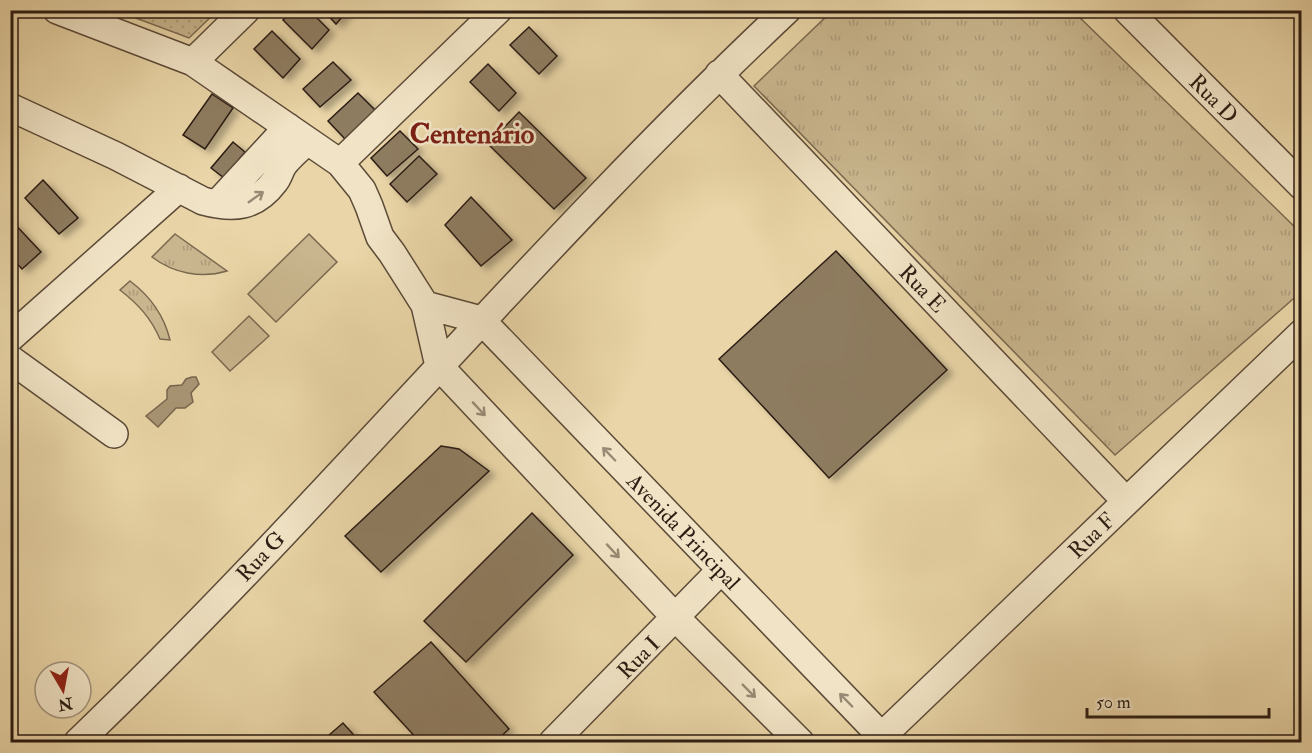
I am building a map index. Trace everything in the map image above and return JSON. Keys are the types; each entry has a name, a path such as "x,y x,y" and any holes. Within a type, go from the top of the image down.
{"street":[{"path":"57,10 193,62 340,163 362,190 380,237 425,305 439,366 676,618 800,742"},
{"path":"193,62 246,10"},
{"path":"340,163 498,10"},
{"name":"Rua G","path":"78,742 153,670 481,320 719,74 788,10"},
{"name":"Rua D","path":"1127,10 1302,186"},
{"name":"Rua E","path":"719,74 1126,501"},
{"path":"10,107 117,156 203,201 216,204 298,134"},
{"path":"10,338 179,188"},
{"path":"425,305 481,320"},
{"name":"Avenida Principal","path":"481,320 884,740"},
{"name":"Rua F","path":"884,740 1126,501 1302,333"},
{"path":"10,359 114,434"},
{"name":"Rua I","path":"553,742 721,570"}],"green space":[{"path":"217,10 189,38 117,11"},
{"path":"833,10 1073,11 1301,233 1301,292 1115,455 754,86"},
{"path":"175,234 227,271 207,274 188,273 160,263 152,257"},
{"path":"309,234 337,262 276,322 248,294"},
{"path":"130,281 155,307 164,322 170,340 160,339 143,312 120,290"},
{"path":"249,316 269,336 230,371 212,352"}],"shaded area":[{"path":"196,377 199,384 191,393 193,402 185,408 176,408 158,427 146,416 167,399 167,390 170,386 182,385 186,379"}],"building":[{"path":"293,10 309,10 329,30 312,49 283,20"},
{"path":"323,10 348,10 336,24"},
{"path":"529,27 557,56 539,74 510,45"},
{"path":"272,31 300,59 283,78 254,49"},
{"path":"333,62 351,80 320,107 303,89"},
{"path":"488,64 516,93 499,111 470,82"},
{"path":"358,93 376,111 345,139 328,121"},
{"path":"212,94 233,108 205,149 183,135"},
{"path":"519,112 586,178 554,209 488,144"},
{"path":"400,131 418,149 387,176 371,158"},
{"path":"233,142 245,152 224,178 211,168"},
{"path":"419,156 437,174 407,202 390,184"},
{"path":"43,180 78,218 59,234 25,198"},
{"path":"471,197 512,240 481,266 445,225"},
{"path":"10,219 41,252 22,269 10,256"},
{"path":"836,251 947,370 829,478 719,359"},
{"path":"441,446 459,449 489,471 381,572 345,536"},
{"path":"532,513 573,555 466,662 424,621"},
{"path":"431,642 509,729 495,742 420,742 374,692"},
{"path":"343,723 360,742 321,742"}],"district":[{"name":"Centenário","path":"472,133"}]}
